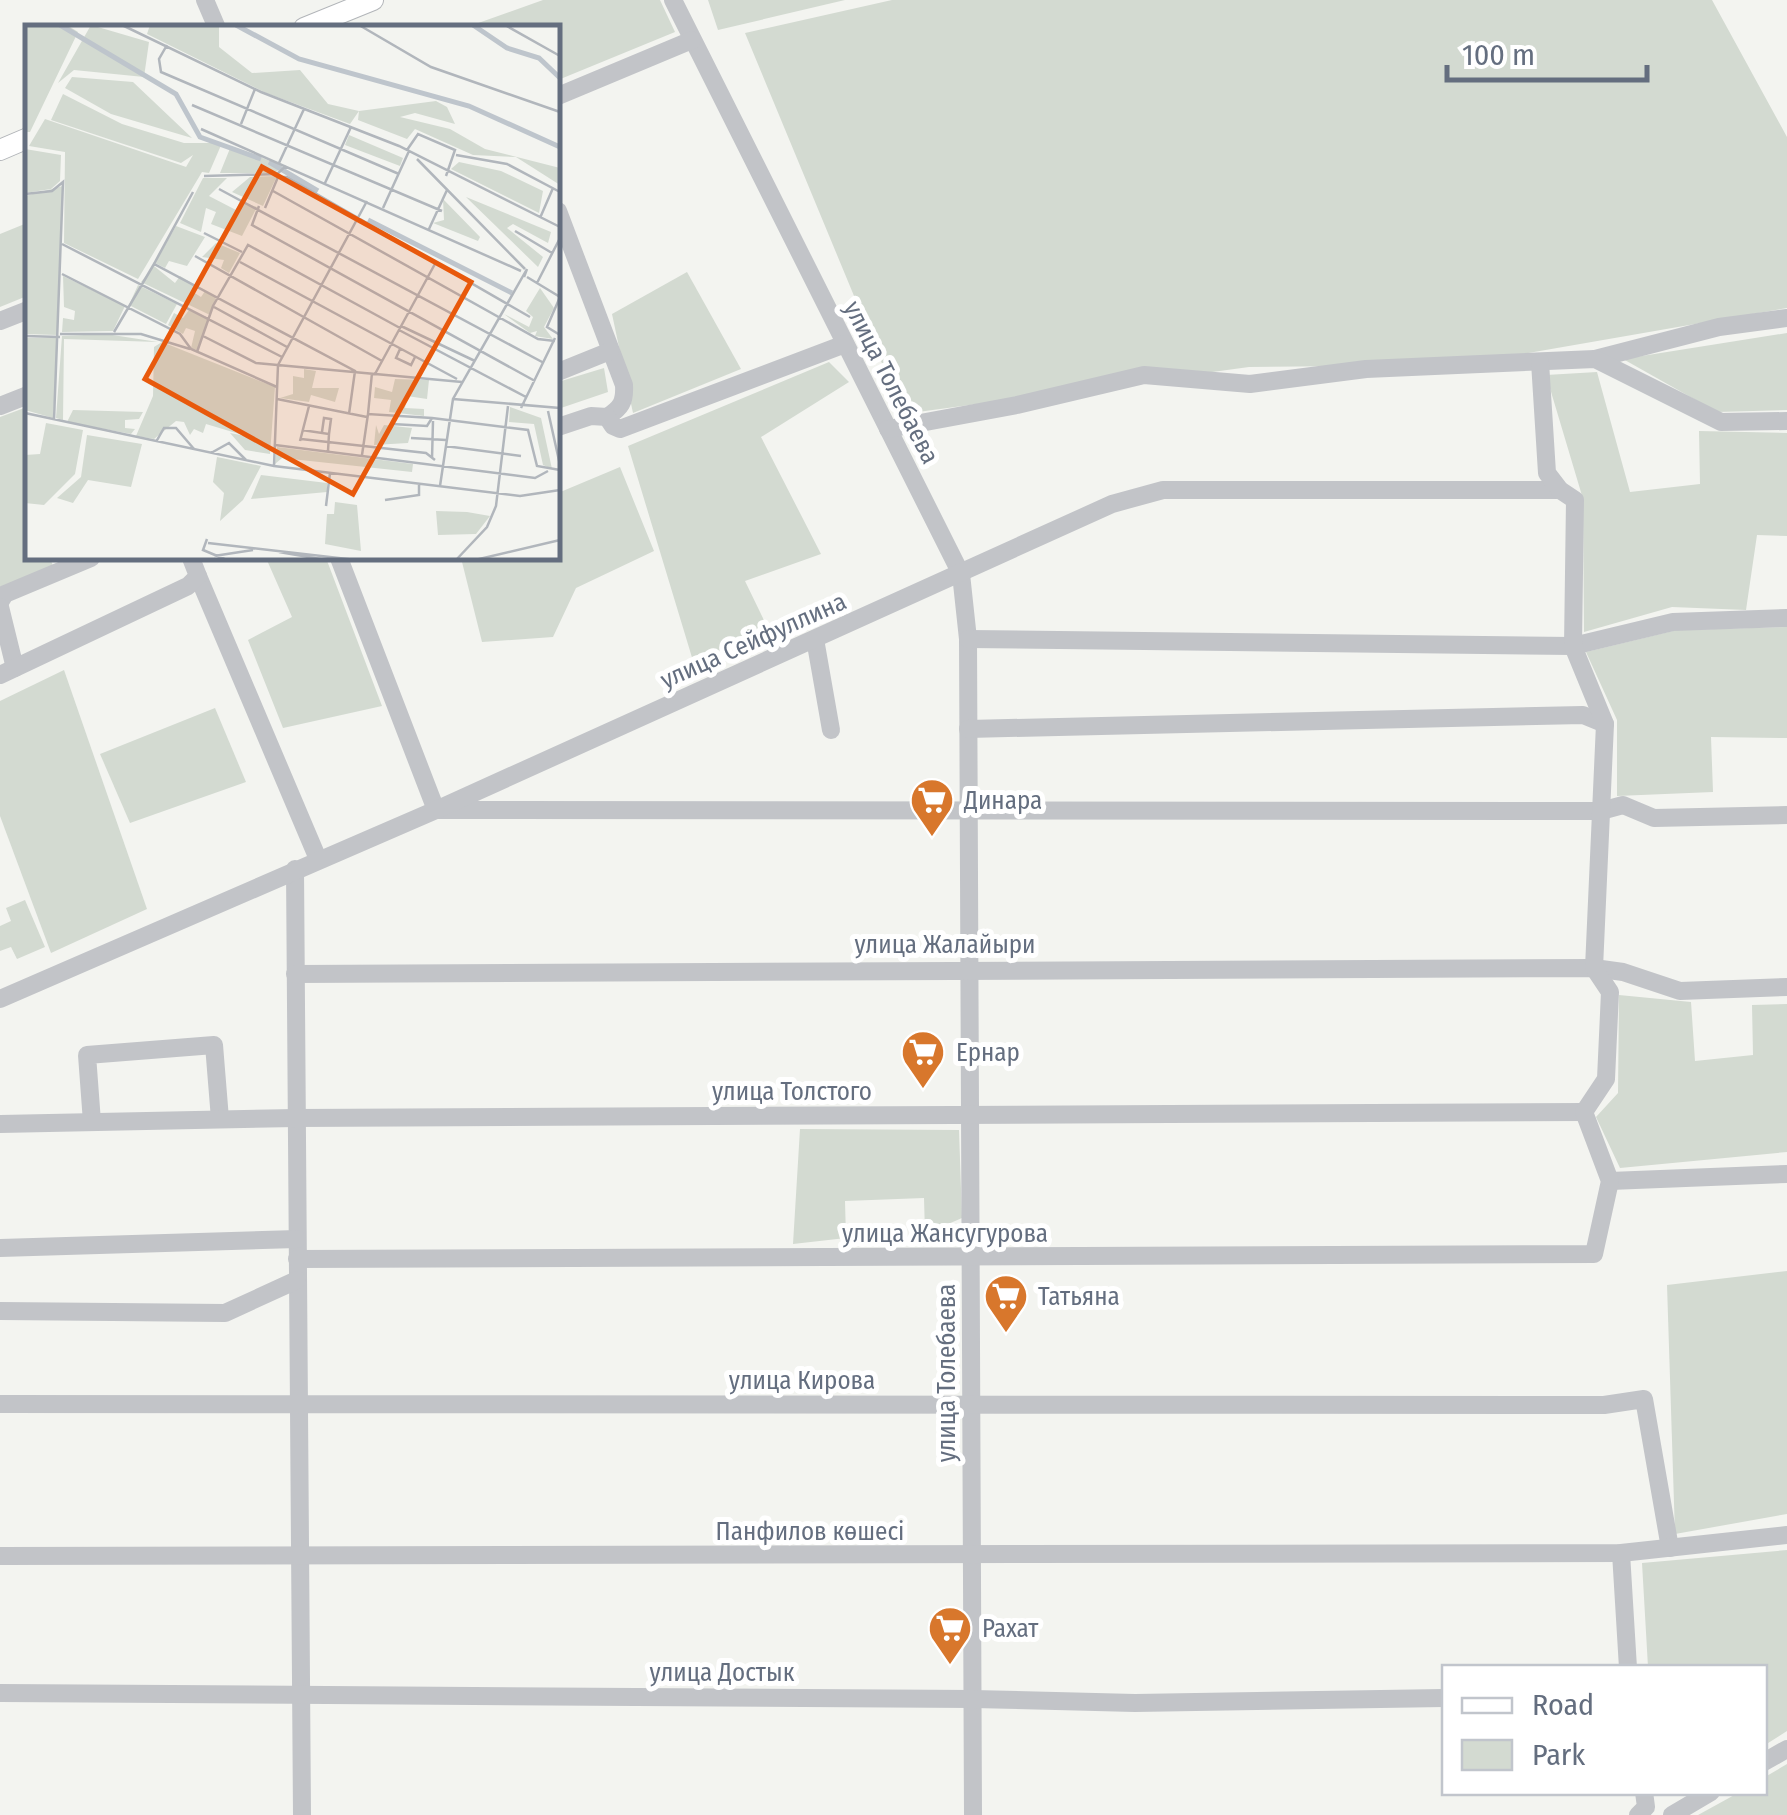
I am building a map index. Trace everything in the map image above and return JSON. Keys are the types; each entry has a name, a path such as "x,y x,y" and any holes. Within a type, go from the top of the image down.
{"main road":[{"path":"311,25 372,0"},
{"path":"0,150 25,139"}],"street":[{"path":"205,0 215,25"},
{"name":"улица Толебаева","path":"673,0 961,574 968,639 973,1815"},
{"path":"560,95 692,40"},
{"path":"560,426 592,416 606,417 620,408 624,399 624,385 562,236"},
{"path":"0,321 25,311"},
{"path":"888,429 1144,376 1250,384 1366,369 1595,360 1719,327 1787,318"},
{"path":"606,417 612,426 620,428 845,344"},
{"path":"560,371 610,351"},
{"path":"1595,360 1721,422 1787,421"},
{"path":"1540,362 1547,474 1575,500 1573,646 1605,724 1594,968 1610,992 1606,1079 1584,1112 1610,1182 1787,1174"},
{"path":"0,406 25,395"},
{"name":"улица Сейфуллина","path":"0,999 436,810 1112,504 1163,490 1560,490"},
{"path":"86,560 5,594 0,605 8,672 188,586 198,576"},
{"path":"192,560 318,859"},
{"path":"341,560 436,810 1601,810 1623,805 1654,818 1787,815"},
{"path":"968,639 1573,646 1673,622 1787,618"},
{"path":"815,640 832,730"},
{"path":"968,728 1583,715 1605,724"},
{"path":"295,869 302,1815"},
{"name":"улица Жалайыри","path":"295,974 1594,968 1623,972 1680,991 1787,987"},
{"path":"92,1122 87,1055 214,1045 220,1119"},
{"name":"улица Толстого","path":"0,1124 296,1118 1584,1112"},
{"name":"улица Жансугурова","path":"297,1259 1594,1254 1610,1182"},
{"path":"0,1248 296,1238"},
{"path":"0,1312 225,1313 297,1280"},
{"name":"улица Кирова","path":"0,1404 1604,1404 1644,1399 1670,1548"},
{"name":"Панфилов көшесі","path":"0,1556 1621,1553 1787,1534"},
{"path":"1621,1553 1628,1665"},
{"name":"улица Достык","path":"0,1693 1135,1703 1442,1698"},
{"path":"1672,1815 1706,1795"}],"green space":[{"path":"543,0 660,0 675,32 560,79 560,25 473,25"},
{"path":"708,0 845,0 718,30"},
{"path":"892,0 1712,0 1787,137 1787,308 1460,365 1249,367 903,414 745,33"},
{"path":"25,224 25,297 0,307 0,234"},
{"path":"687,272 741,369 633,413 612,314"},
{"path":"1787,333 1787,410 1717,412 1623,359"},
{"path":"829,362 849,382 761,437 821,554 745,581 774,641 697,674 628,446"},
{"path":"604,368 608,392 560,408 560,381"},
{"path":"1597,372 1630,492 1700,484 1699,431 1787,433 1787,536 1757,535 1746,610 1672,607 1584,632 1583,499 1546,375"},
{"path":"25,408 25,560 51,560 53,566 0,587 0,417"},
{"path":"620,467 654,551 576,588 553,637 482,642 462,560 560,560 560,492"},
{"path":"267,560 327,560 382,706 283,728 248,640 292,617"},
{"path":"1787,627 1787,738 1711,737 1713,792 1617,796 1617,720 1586,652 1677,630"},
{"path":"64,670 147,909 51,953 0,816 0,701"},
{"path":"215,708 246,782 130,823 100,754"},
{"path":"25,900 45,947 17,959 11,947 0,951 0,926 11,921 6,908"},
{"path":"1619,995 1691,1002 1695,1061 1753,1055 1752,1005 1787,1004 1787,1152 1620,1168 1596,1117 1618,1093"},
{"path":"800,1129 959,1130 962,1218 925,1234 924,1198 845,1201 846,1238 793,1244"},
{"path":"1787,1271 1787,1514 1675,1534 1667,1285"},
{"path":"1787,1550 1787,1731 1767,1744 1767,1665 1648,1665 1642,1563"},
{"path":"1787,1764 1787,1815 1698,1815 1734,1795 1767,1795 1767,1776"}],"place":[{"name":"Динара","path":"932,838"},
{"name":"Ернар","path":"923,1090"},
{"name":"Татьяна","path":"1006,1334"},
{"name":"Рахат","path":"950,1666"}]}
